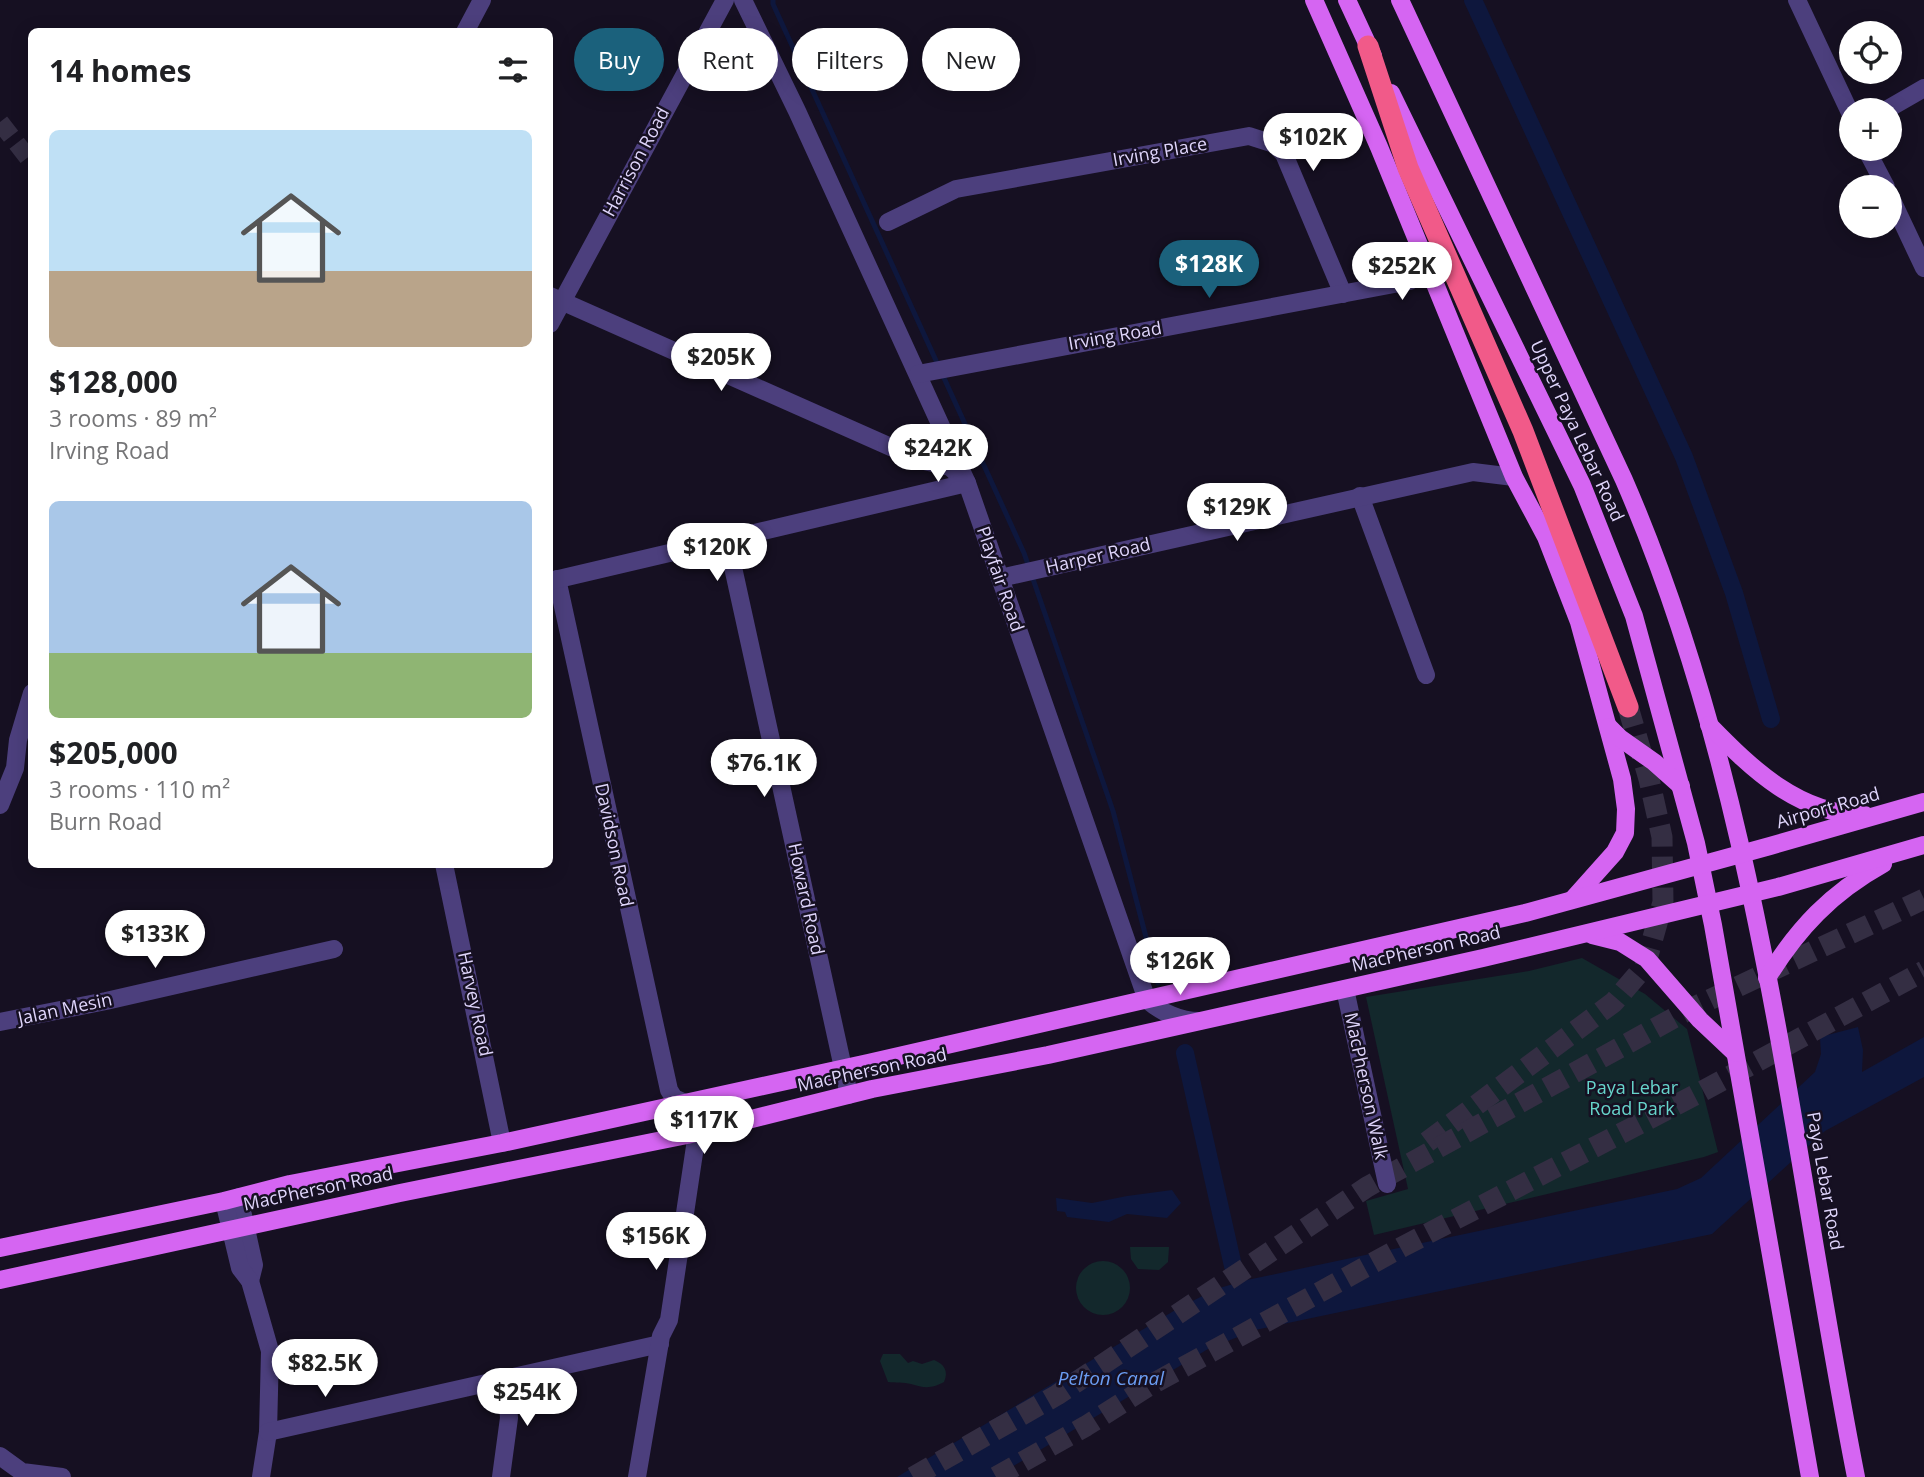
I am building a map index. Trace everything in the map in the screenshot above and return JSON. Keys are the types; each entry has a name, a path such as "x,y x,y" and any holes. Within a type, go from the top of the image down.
{"highway":[{"path":"1368,46 1408,168 1523,430 1628,707"}],"main road":[{"path":"1314,0 1380,147 1514,477 1546,537 1562,576 1579,622 1609,727 1622,779 1626,809 1625,833 1606,862 1570,901"},
{"name":"Upper Paya Lebar Road","path":"1347,0 1582,485 1634,616 1681,786 1709,903"},
{"name":"Upper Paya Lebar Road","path":"1400,0 1646,531 1673,606 1708,725 1752,893"},
{"path":"1708,725 1760,773 1798,799 1824,810 1853,815 1882,815"},
{"path":"1609,727 1681,786"},
{"name":"Airport Road","path":"1743,853 1924,802"},
{"path":"1752,893 1917,847"},
{"path":"1767,978 1784,950 1805,924 1844,889 1917,847"},
{"name":"MacPherson Road","path":"0,1248 232,1199 290,1184 502,1143 1147,1000 1570,901 1743,853"},
{"name":"MacPherson Road","path":"0,1280 692,1134 849,1095 1048,1055 1589,934 1752,893"},
{"name":"Paya Lebar Road","path":"1752,893 1856,1477"},
{"path":"1709,903 1810,1477"},
{"path":"1589,934 1620,942 1647,959 1700,1020 1735,1053"}],"street":[{"path":"467,28 482,0"},
{"name":"Harrison Road","path":"556,299 725,0"},
{"name":"Playfair Road","path":"743,0 926,372 1147,1000"},
{"path":"1797,0 1843,98"},
{"path":"1902,101 1924,88"},
{"name":"Irving Place","path":"888,222 956,189 1249,136 1274,144 1284,153 1343,294"},
{"path":"1902,221 1924,268"},
{"name":"Irving Road","path":"926,372 1410,281 1423,270 1426,261"},
{"path":"556,299 920,460 950,467 967,483"},
{"path":"920,460 936,477 941,490"},
{"name":"Harper Road","path":"1000,578 1473,472 1514,477"},
{"path":"553,580 967,483"},
{"path":"1360,496 1426,675"},
{"name":"Howard Road","path":"727,540 849,1095"},
{"name":"Davidson Road","path":"553,580 669,1090 674,1098 685,1103"},
{"path":"0,805 23,768 18,740 28,706"},
{"name":"Harvey Road","path":"445,868 502,1143"},
{"name":"Jalan Mesin","path":"0,1022 106,1001 334,949"},
{"name":"MacPherson Walk","path":"1345,989 1387,1184"},
{"path":"1147,1000 1156,1008 1188,1021 1203,1021"},
{"path":"637,1477 662,1336 669,1320 692,1134"},
{"path":"232,1199 238,1228 254,1265 250,1281 270,1350 268,1432 261,1477"},
{"path":"268,1432 506,1378 662,1336"},
{"path":"501,1477 509,1418 506,1378"},
{"path":"0,1455 22,1472 62,1477"}],"green space":[{"name":"Paya Lebar Road Park","path":"1582,958 1645,994 1687,1029 1718,1152 1374,1235 1366,1201 1408,1189 1366,997 1529,971"},
{"path":"1130,1247 1169,1247 1168,1262 1159,1270 1138,1269 1131,1259"},
{"path":"1103,1261 1122,1269 1130,1288 1122,1307 1103,1315 1084,1307 1076,1288 1084,1269"},
{"path":"883,1354 900,1354 908,1363 913,1361 922,1364 934,1360 945,1368 944,1382 928,1387 888,1382 880,1361"}],"water":[{"name":"Pelton Canal","path":"1858,1027 1863,1050 1862,1072 1924,1037 1924,1077 1825,1131 1712,1234 1255,1330 1208,1349 995,1477 897,1477 1177,1309 1216,1289 1247,1280 1677,1189 1701,1178 1815,1072 1821,1054 1820,1037"},
{"path":"1172,1190 1181,1203 1167,1218 1127,1214 1109,1222 1067,1217 1065,1212 1057,1211 1056,1198 1092,1203"}],"waterway":[{"path":"773,0 1024,553 1113,811 1158,983"},
{"path":"1473,0 1684,457 1734,593 1771,719"},
{"path":"1185,1053 1233,1266"}],"tunnel":[{"path":"0,122 28,158"},
{"path":"1427,1142 1614,1002 1645,966 1663,902 1662,837 1628,707"},
{"path":"913,1477 1057,1395 1367,1187 1690,1009 1924,899"},
{"path":"996,1477 1086,1426 1147,1387 1402,1247 1697,1094 1924,971"}]}
